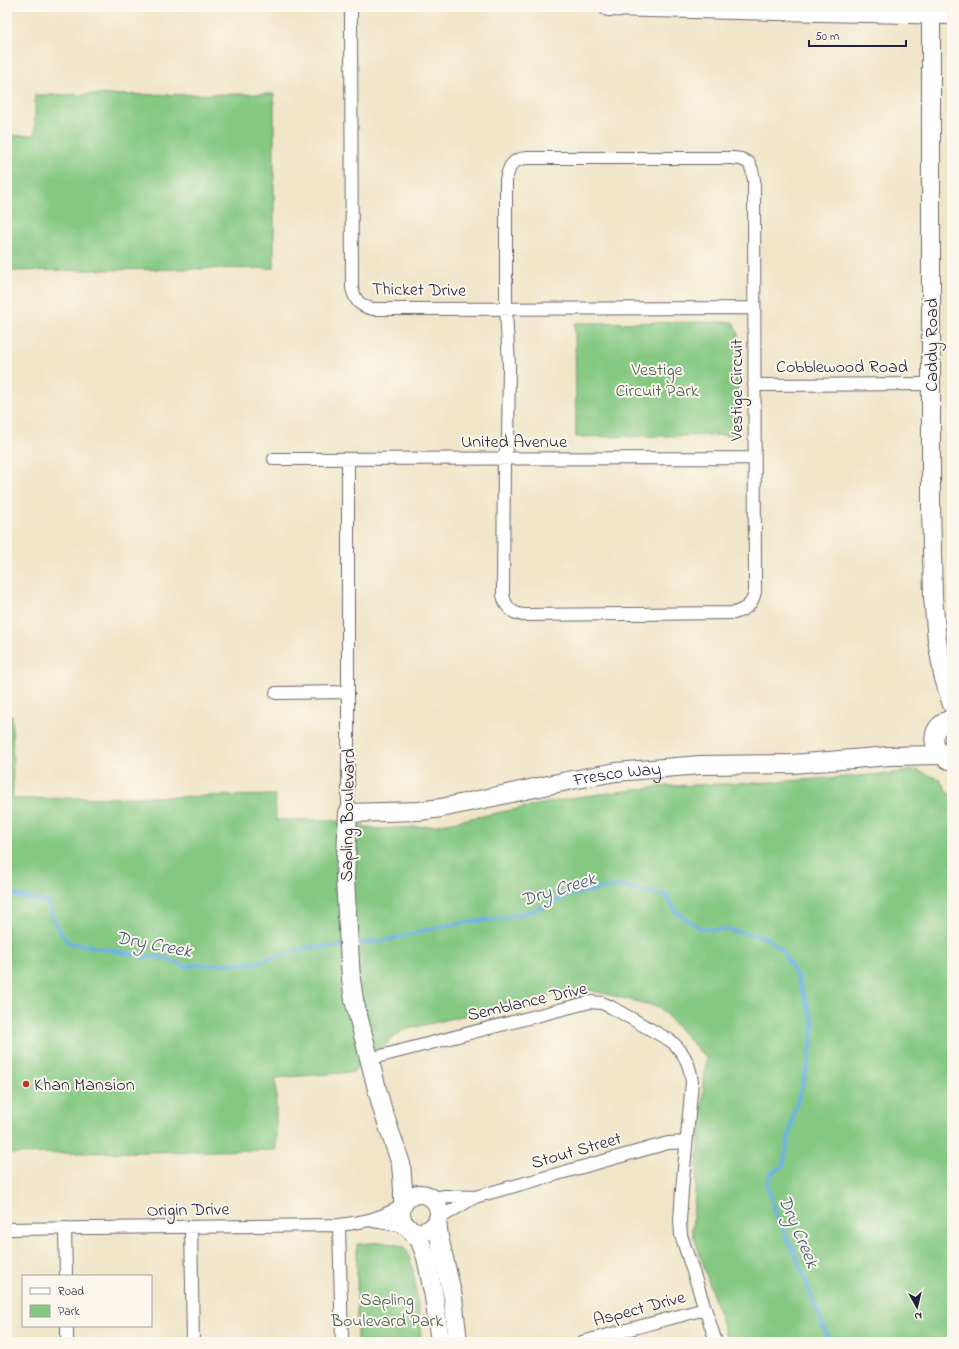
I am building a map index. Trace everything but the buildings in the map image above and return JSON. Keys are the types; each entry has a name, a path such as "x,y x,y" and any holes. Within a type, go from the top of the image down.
{"street":[{"name":"Thicket Drive","path":"351,7 352,288 358,303 373,309 754,308"},
{"path":"608,7 952,15"},
{"name":"Caddy Road","path":"931,14 931,503 933,597 942,675 942,725 935,744 937,750 947,761"},
{"name":"Vestige Circuit","path":"732,158 741,159 749,163 754,180 754,308 755,592 749,606 734,613 566,615 517,614 510,610 504,601 504,458 508,443 509,366 506,309 506,180 508,170 512,163 518,159 732,158"},
{"name":"Cobblewood Road","path":"754,385 931,384"},
{"name":"United Avenue","path":"274,459 754,458"},
{"name":"Sapling Boulevard","path":"348,459 348,813 345,880 351,979 354,1000 382,1108 401,1164 403,1189 402,1205"},
{"name":"Caddy Road","path":"942,675 952,705"},
{"path":"276,693 348,692"},
{"name":"Fresco Way","path":"889,756 904,752 922,744 942,725"},
{"name":"Fresco Way","path":"348,813 419,811 441,808 616,772 700,765 792,764 889,756 947,761"},
{"name":"Semblance Drive","path":"369,1059 590,1002 602,1003 671,1041 686,1058 690,1068 692,1082 680,1214 681,1235 716,1342"},
{"name":"Stout Street","path":"438,1220 475,1197 668,1143 686,1142"},
{"name":"Sapling Boulevard","path":"401,1164 430,1197"},
{"path":"440,1342 434,1298 426,1257 420,1241 404,1224 401,1215 402,1205 410,1196 414,1194 423,1194 430,1197 435,1201 439,1210 439,1237 453,1297 458,1342"},
{"name":"Stout Street","path":"430,1197 475,1197"},
{"name":"Origin Drive","path":"7,1229 339,1225 370,1221 383,1217 402,1205"},
{"path":"408,1228 425,1232 438,1220"},
{"name":"Origin Drive","path":"370,1221 399,1225 408,1228"},
{"path":"339,1225 342,1342"},
{"path":"191,1226 193,1342"},
{"path":"66,1228 66,1275"},
{"name":"Aspect Drive","path":"582,1342 705,1309"},
{"path":"67,1327 68,1342"}],"green space":[{"path":"274,94 274,268 7,271 7,136 35,135 35,95"},
{"name":"Vestige Circuit Park","path":"733,322 738,333 738,429 733,435 576,437 575,323"},
{"path":"7,716 12,716 13,799 275,795 276,820 330,820 379,829 432,826 577,797 666,786 775,782 885,774 916,770 939,779 952,798 952,1342 728,1342 692,1230 706,1058 659,1007 581,988 403,1030 353,1072 276,1078 276,1150 7,1154"},
{"name":"Sapling Boulevard Park","path":"383,1242 402,1246 408,1253 414,1277 421,1342 357,1342 357,1244"}],"waterway":[{"name":"Dry Creek","path":"353,944 388,940 437,927 504,918 533,911 569,895 618,886 666,895 676,912 701,929 728,930 765,937 781,949 797,977 814,1024 808,1066 793,1116 783,1166 770,1174 767,1185 776,1215 797,1258 829,1342"},
{"name":"Dry Creek","path":"7,893 49,903 52,917 67,942 141,956 161,957 186,967 195,965 254,963 312,947 344,946"}],"place":[{"name":"Khan Mansion","path":"26,1084"}]}
